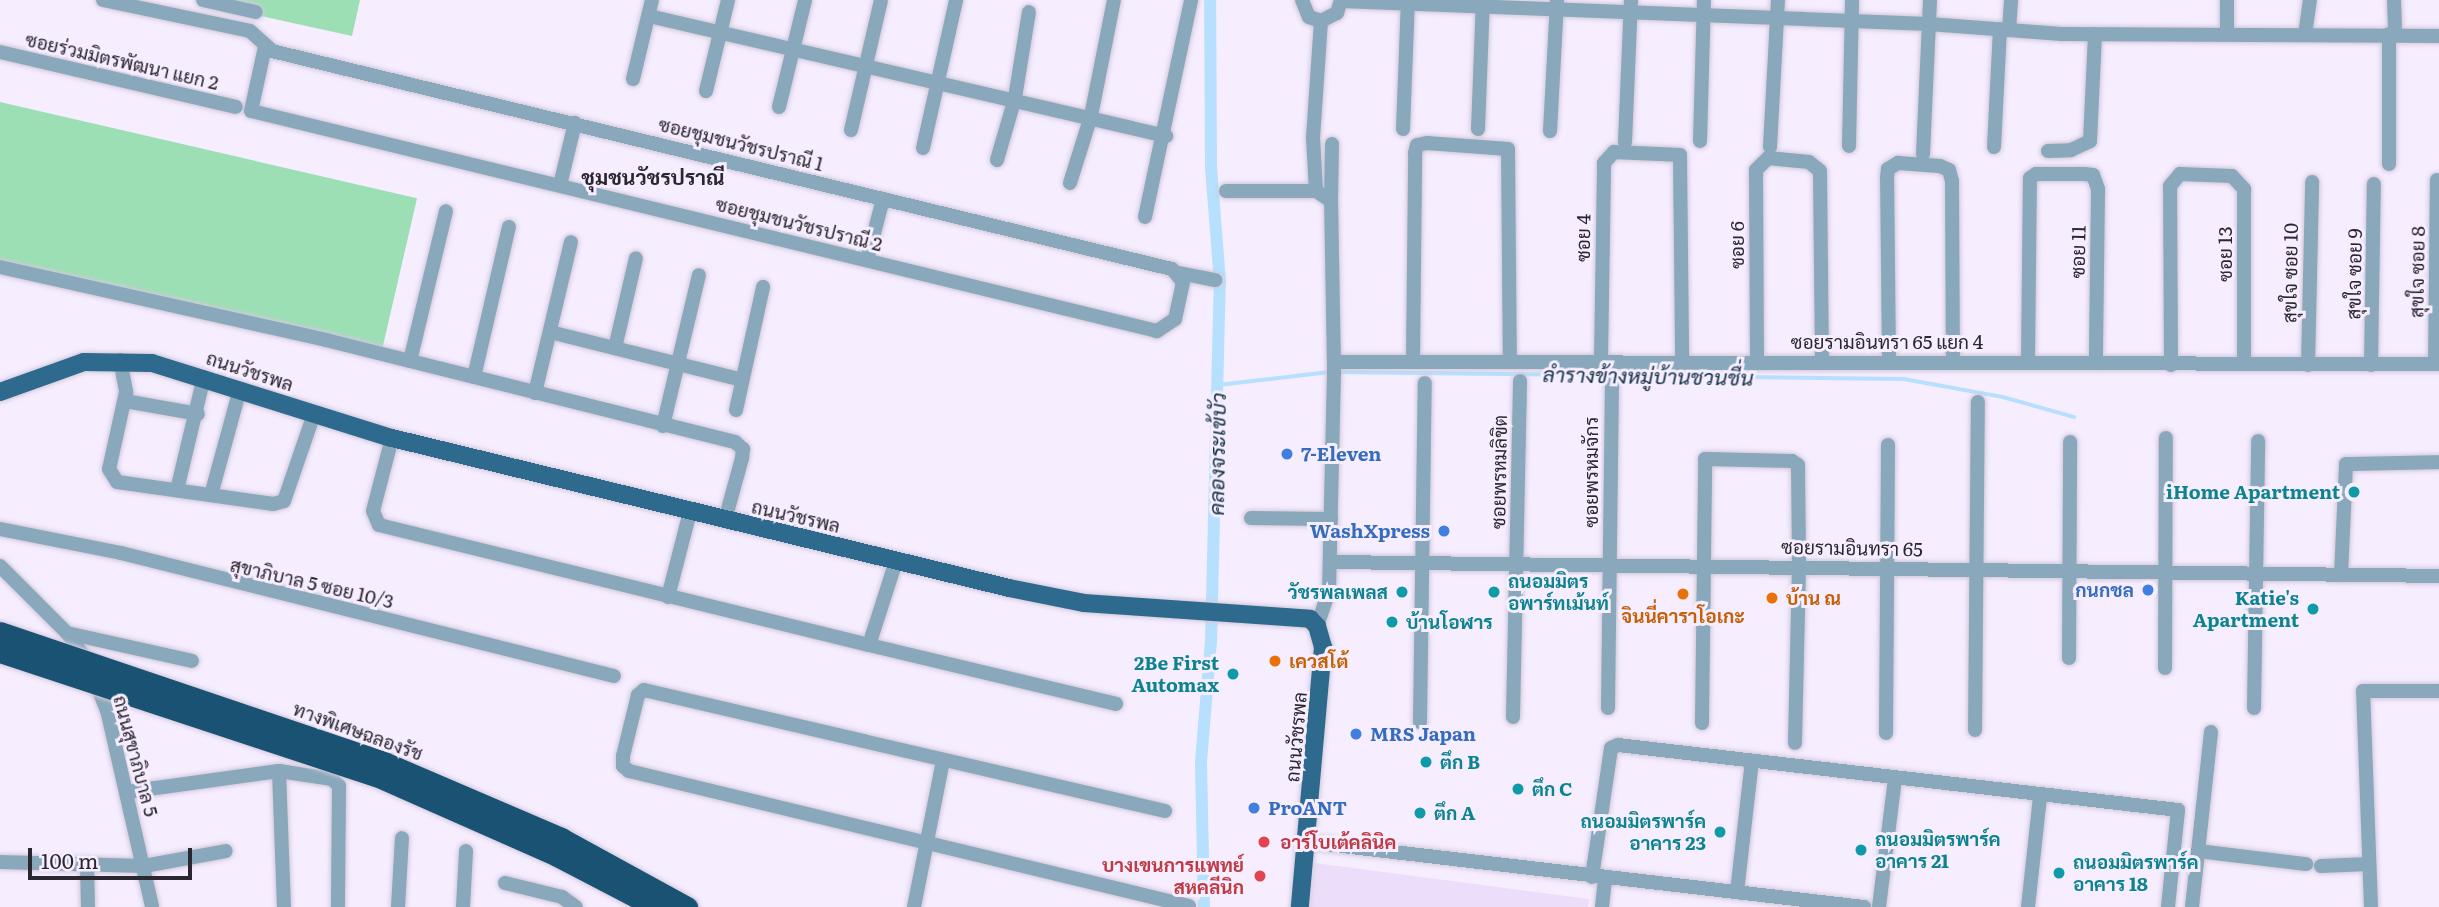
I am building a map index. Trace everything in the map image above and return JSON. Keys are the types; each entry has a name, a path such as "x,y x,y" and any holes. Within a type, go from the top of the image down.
{"highway":[{"name":"ทางพิเศษฉลองรัช","path":"0,632 384,762 561,838 687,907"},
{"name":"ทางพิเศษฉลองรัช","path":"0,652 376,776 534,845 654,907"}],"main road":[{"name":"ถนนวัชรพล","path":"0,392 65,367 120,360 204,377 392,438 690,512 1063,599 1196,612 1299,616 1317,626 1323,647 1308,842 1300,907"}],"street":[{"path":"103,0 250,31 265,47"},
{"path":"203,0 256,12"},
{"path":"633,79 652,0"},
{"path":"706,91 728,0"},
{"path":"779,107 805,0"},
{"path":"850,130 881,0"},
{"path":"923,148 956,0"},
{"path":"1070,183 1091,116 1114,0"},
{"path":"1145,217 1166,136 1191,0"},
{"path":"1301,0 1305,12 1321,21 1333,17 1341,0 1631,5 1704,16 1929,24 2095,34 2439,36"},
{"path":"1700,141 1704,0"},
{"path":"1770,147 1779,0"},
{"path":"1849,146 1852,0"},
{"path":"1921,159 1930,0"},
{"path":"1994,147 2005,30 2011,0"},
{"path":"2227,0 2227,34"},
{"path":"2305,35 2310,0"},
{"path":"2389,164 2394,0"},
{"path":"1403,129 1408,1"},
{"path":"1478,130 1483,2"},
{"path":"1550,131 1556,4"},
{"path":"1625,142 1631,5"},
{"path":"997,160 1015,98 1029,12"},
{"path":"649,16 867,67 1015,98 1166,136"},
{"path":"1316,191 1313,138 1321,21"},
{"path":"2048,151 2071,150 2090,141 2095,34"},
{"name":"ซอยชุมชนวัชรปราณี 1","path":"265,47 1215,280"},
{"name":"ซอยชุมชนวัชรปราณี 2","path":"265,47 251,111 1157,331 1175,320 1183,282 1179,273"},
{"name":"ซอยร่วมมิตรพัฒนา แยก 2","path":"0,52 236,107"},
{"path":"560,185 575,123"},
{"path":"1317,626 1329,592 1331,562 1334,370 1332,144"},
{"path":"1413,361 1418,145 1464,145 1503,146 1510,157 1510,361"},
{"name":"ซอย 4","path":"1601,360 1604,163 1614,152 1680,155 1682,361"},
{"name":"ซอย 6","path":"1757,361 1756,170 1768,158 1814,163 1820,171 1822,360"},
{"path":"1889,361 1888,169 1898,163 1921,159 1949,170 1953,362"},
{"name":"ซอย 11","path":"2028,362 2027,188 2036,174 2061,174 2094,175 2097,183 2096,363"},
{"name":"ซอย 13","path":"2171,365 2170,186 2180,174 2232,176 2244,188 2244,364"},
{"name":"สุขใจ ซอย 8","path":"2437,180 2437,364"},
{"name":"สุขใจ ซอย 10","path":"2308,365 2312,182"},
{"name":"สุขใจ ซอย 9","path":"2371,365 2374,184"},
{"path":"1226,191 1316,191 1331,201"},
{"path":"867,260 883,199"},
{"path":"410,361 446,211"},
{"path":"474,377 509,228"},
{"path":"535,393 571,242"},
{"path":"615,348 636,258"},
{"path":"0,267 410,361 735,442 743,449 725,520"},
{"path":"663,426 699,275"},
{"path":"736,410 763,287"},
{"path":"550,332 742,380"},
{"path":"120,360 126,381 125,401 110,475 117,482 273,504 284,500 314,414"},
{"name":"ซอยรามอินทรา 65 แยก 4","path":"1334,370 1413,361 1822,360 2171,365 2437,364"},
{"path":"177,490 198,414 204,377"},
{"name":"ซอยพรหมลิขิต","path":"1513,717 1520,381"},
{"name":"ซอยพรหมจักร","path":"1608,708 1612,381"},
{"path":"1420,722 1425,383"},
{"path":"211,495 240,389"},
{"path":"125,401 198,414"},
{"path":"1975,730 1978,402"},
{"path":"392,438 373,511 379,525 1115,704"},
{"path":"2165,668 2168,572 2166,438"},
{"path":"2254,708 2258,441"},
{"path":"2069,659 2070,442"},
{"path":"1886,733 1888,445"},
{"path":"1702,723 1706,566 1704,459 1792,461 1798,466 1795,743"},
{"path":"2341,575 2346,464 2439,461"},
{"path":"668,597 690,512"},
{"path":"1251,518 1331,519"},
{"name":"สุขาภิบาล 5 ซอย 10/3","path":"0,529 121,553 614,676"},
{"path":"869,645 896,561"},
{"name":"ซอยรามอินทรา 65","path":"1331,562 2439,576"},
{"name":"ถนนสุขาภิบาล 5","path":"0,566 67,633 84,654 107,709 152,907"},
{"path":"67,633 192,661"},
{"path":"1165,811 644,690 638,695 623,756 623,766 629,771 926,845 1189,906"},
{"path":"2371,907 2363,691 2439,691"},
{"path":"2192,907 2211,732"},
{"path":"1602,907 1599,877 1613,746 2178,810 2168,907"},
{"path":"914,907 943,760"},
{"path":"1737,892 1752,761"},
{"path":"127,792 279,771 331,779 340,786 338,907"},
{"path":"279,771 284,907"},
{"path":"1879,907 1895,779"},
{"path":"2028,907 2040,796"},
{"path":"398,907 402,838"},
{"path":"1308,842 1737,892 1759,901 1864,907"},
{"path":"0,863 144,866 226,851"},
{"path":"463,907 466,851"},
{"path":"2198,851 2314,865 2369,864"},
{"path":"87,864 88,907"},
{"path":"505,883 562,897 576,907"}],"shaded area":[{"path":"1315,863 1589,899 1588,907 1310,907"}],"green space":[{"path":"224,0 360,0 352,36 224,8"},
{"path":"0,102 417,198 382,350 0,262"}],"waterway":[{"name":"คลองจระเข้บัว","path":"1204,907 1201,762 1211,641 1220,282 1211,167 1210,0"},
{"name":"ลำรางข้างหมู่บ้านชวนชื่น","path":"1218,385 1331,372"},
{"name":"ลำรางข้างหมู่บ้านชวนชื่น","path":"1338,372 1904,379 2003,397 2074,417"}],"place":[{"name":"7-Eleven","path":"1287,454"},
{"name":"iHome Apartment","path":"2354,492"},
{"name":"WashXpress","path":"1444,531"},
{"name":"กนกชล","path":"2148,590"},
{"name":"วัชรพลเพลส","path":"1402,592"},
{"name":"ถนอมมิตร อพาร์ทเม้นท์","path":"1494,592"},
{"name":"จินนี่คาราโอเกะ","path":"1683,594"},
{"name":"บ้าน ณ","path":"1772,598"},
{"name":"Katie's Apartment","path":"2313,609"},
{"name":"บ้านโอฬาร","path":"1392,622"},
{"name":"เควสโต้","path":"1275,661"},
{"name":"2Be First Automax","path":"1233,674"},
{"name":"MRS Japan","path":"1356,734"},
{"name":"ตึก B","path":"1426,762"},
{"name":"ตึก C","path":"1518,789"},
{"name":"ProANT","path":"1254,808"},
{"name":"ตึก A","path":"1420,813"},
{"name":"ถนอมมิตรพาร์ค อาคาร 23","path":"1720,832"},
{"name":"อาร์โบเต้คลินิค","path":"1264,842"},
{"name":"ถนอมมิตรพาร์ค อาคาร 21","path":"1861,850"},
{"name":"ถนอมมิตรพาร์ค อาคาร 18","path":"2059,873"},
{"name":"บางเขนการแพทย์ สหคลีนิก","path":"1260,876"}],"district":[{"name":"ชุมชนวัชรปราณี","path":"653,176"}]}
